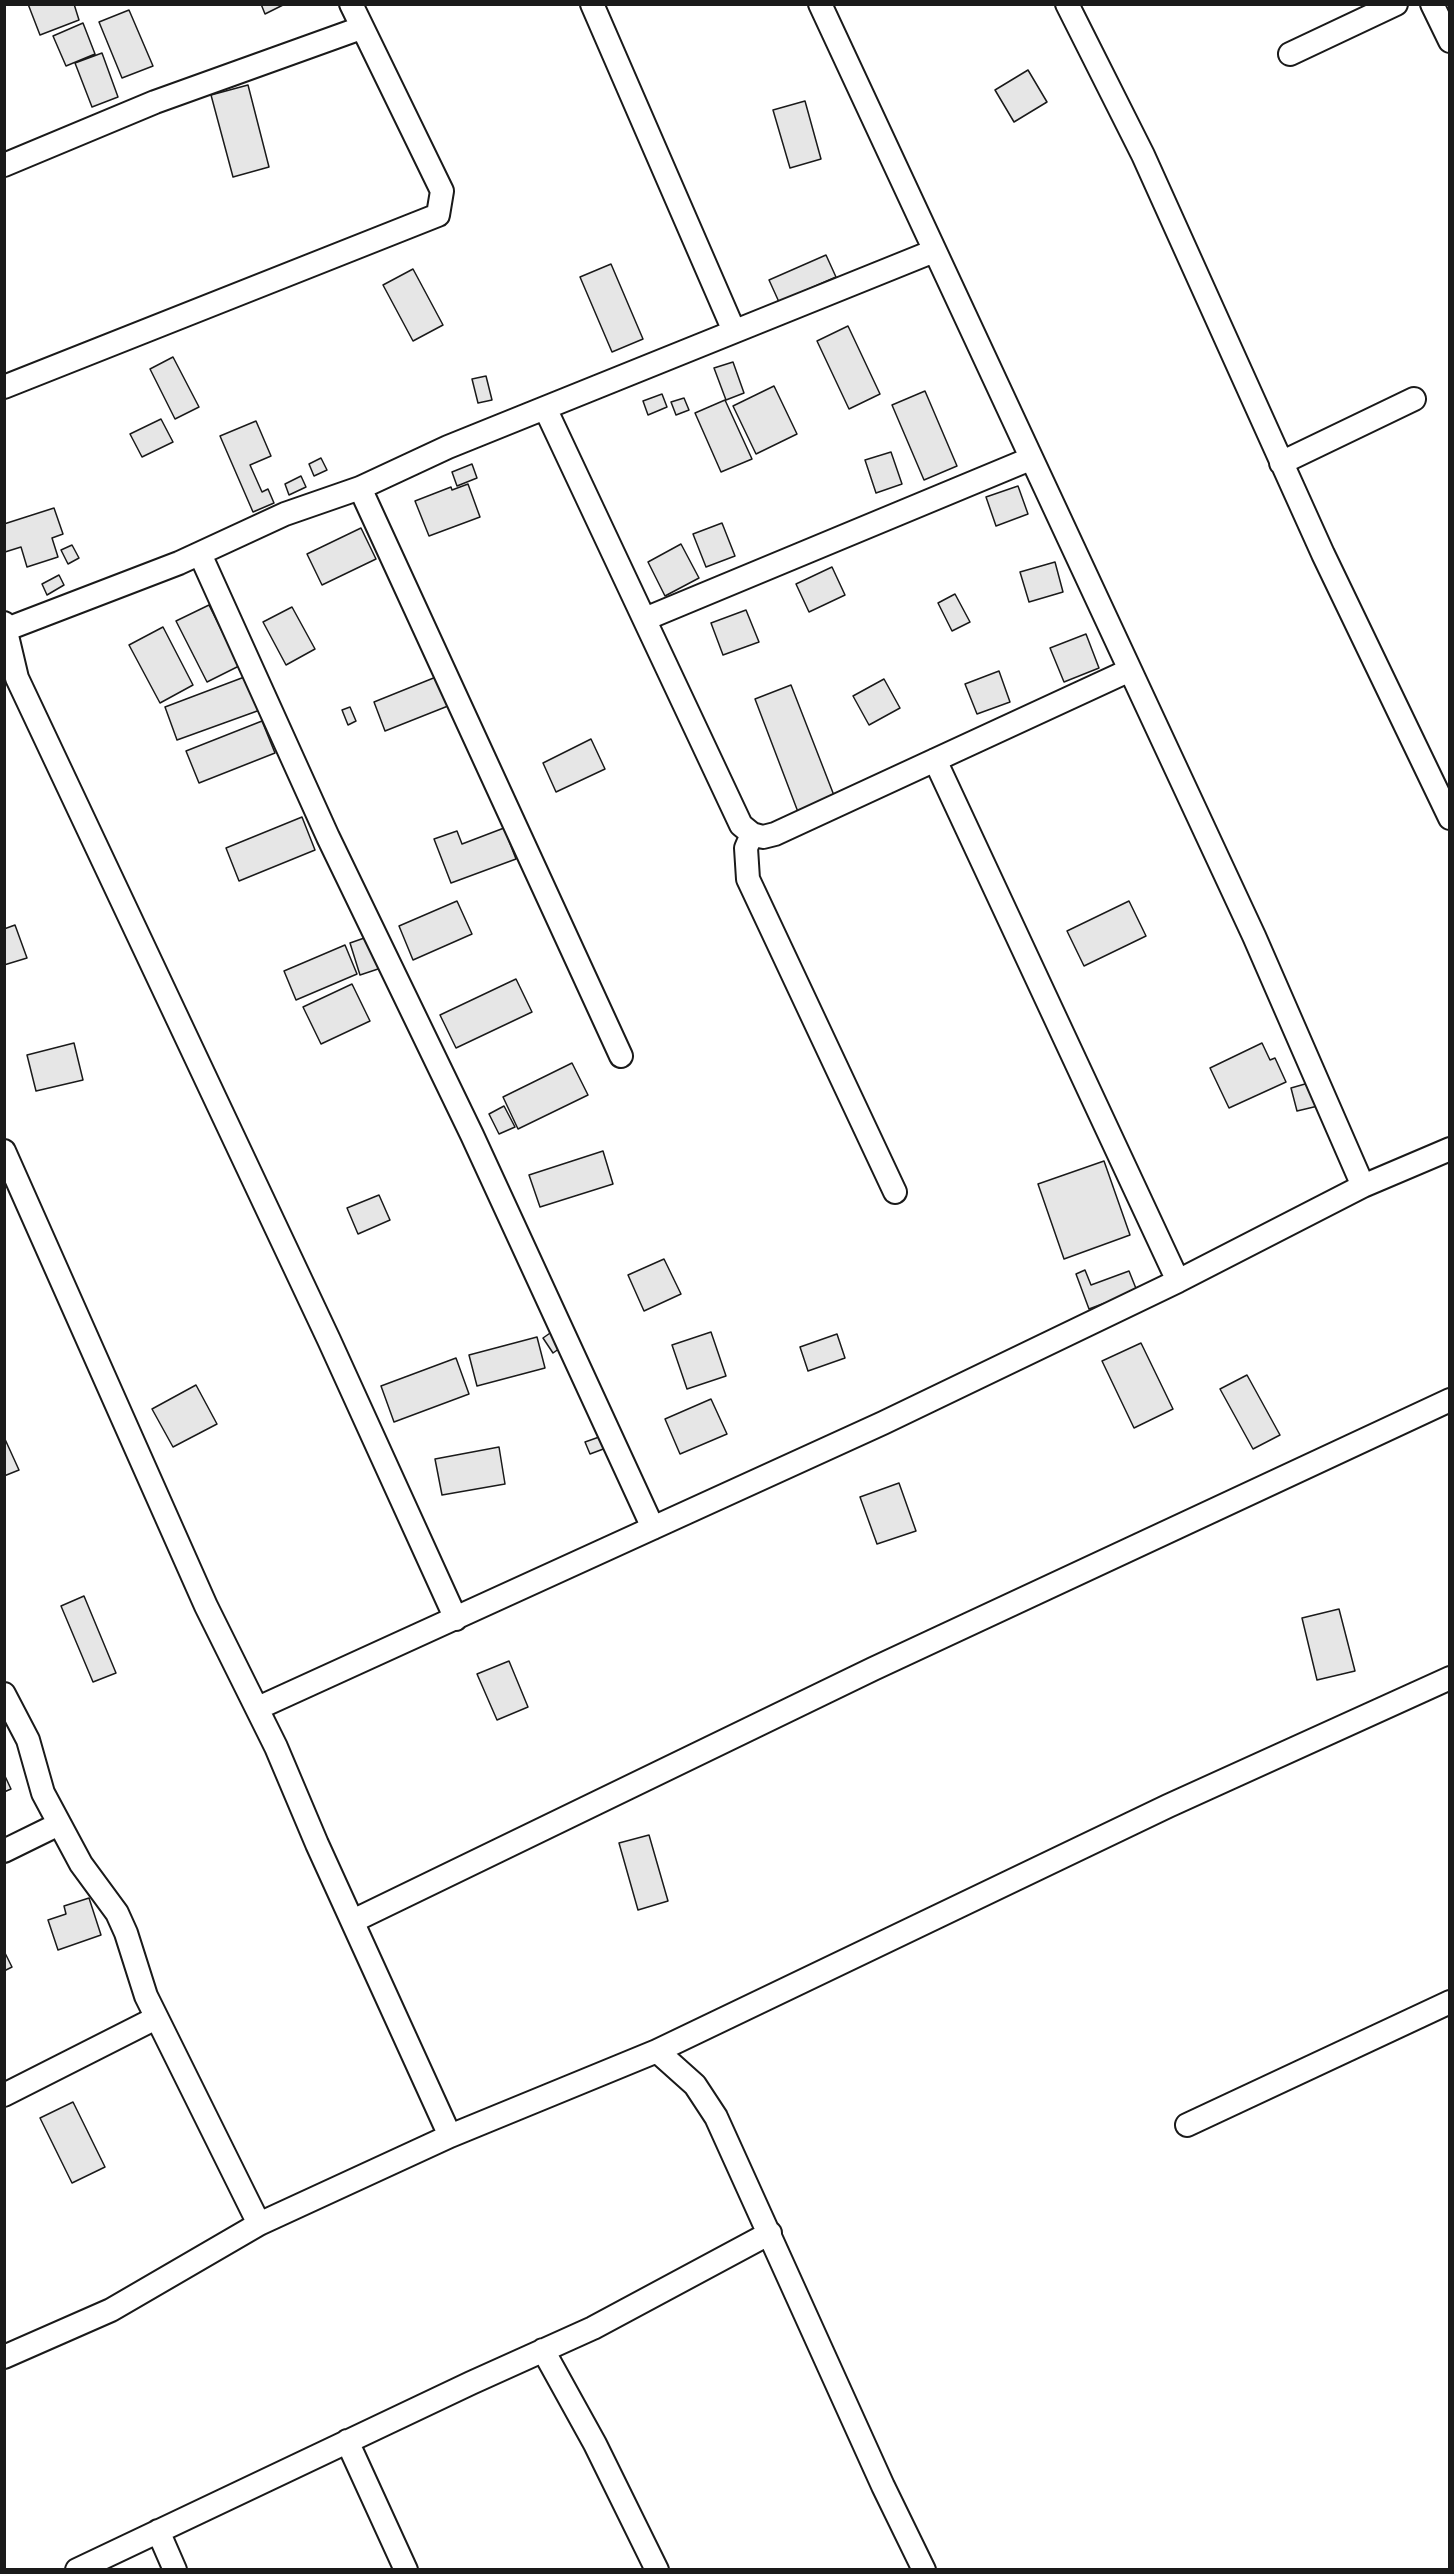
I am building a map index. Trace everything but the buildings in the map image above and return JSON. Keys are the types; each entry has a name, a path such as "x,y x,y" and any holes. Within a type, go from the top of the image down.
{"street":[{"path":"4,387 438,215 442,191 351,4"},
{"path":"592,4 734,330"},
{"path":"820,4 1254,936 1364,1186"},
{"path":"1067,4 1143,155 1281,463 1449,818"},
{"path":"1290,54 1396,4"},
{"path":"1432,4 1449,41"},
{"path":"4,165 155,102 362,27"},
{"path":"456,1619 329,1340 11,687 6,626 200,554 285,514 360,488 448,447 934,251"},
{"path":"1281,463 1414,399"},
{"path":"545,408 741,825 752,834 763,837 775,834 1130,670"},
{"path":"645,619 1030,459"},
{"path":"360,488 621,1056"},
{"path":"200,554 328,837 477,1146 653,1528"},
{"path":"935,760 1178,1281"},
{"path":"752,834 746,848 748,879 895,1192"},
{"path":"258,1708 883,1423 1178,1281 1364,1186 1449,1149"},
{"path":"4,1151 206,1606 258,1708 450,2136"},
{"path":"353,1921 873,1669 1449,1400"},
{"path":"4,2357 111,2310 259,2224 450,2136 657,2051 1168,1806 1449,1678"},
{"path":"4,1694 28,1740 43,1793 81,1864 117,1913 156,2018 259,2224"},
{"path":"4,1851 59,1824"},
{"path":"1187,2125 1449,2002"},
{"path":"4,2095 156,2018"},
{"path":"657,2051 695,2085 716,2117 883,2486 924,2570"},
{"path":"77,2570 602,2323 770,2233"},
{"path":"543,2350 596,2444 657,2570"},
{"path":"347,2441 406,2570"},
{"path":"158,2531 175,2570"}]}
